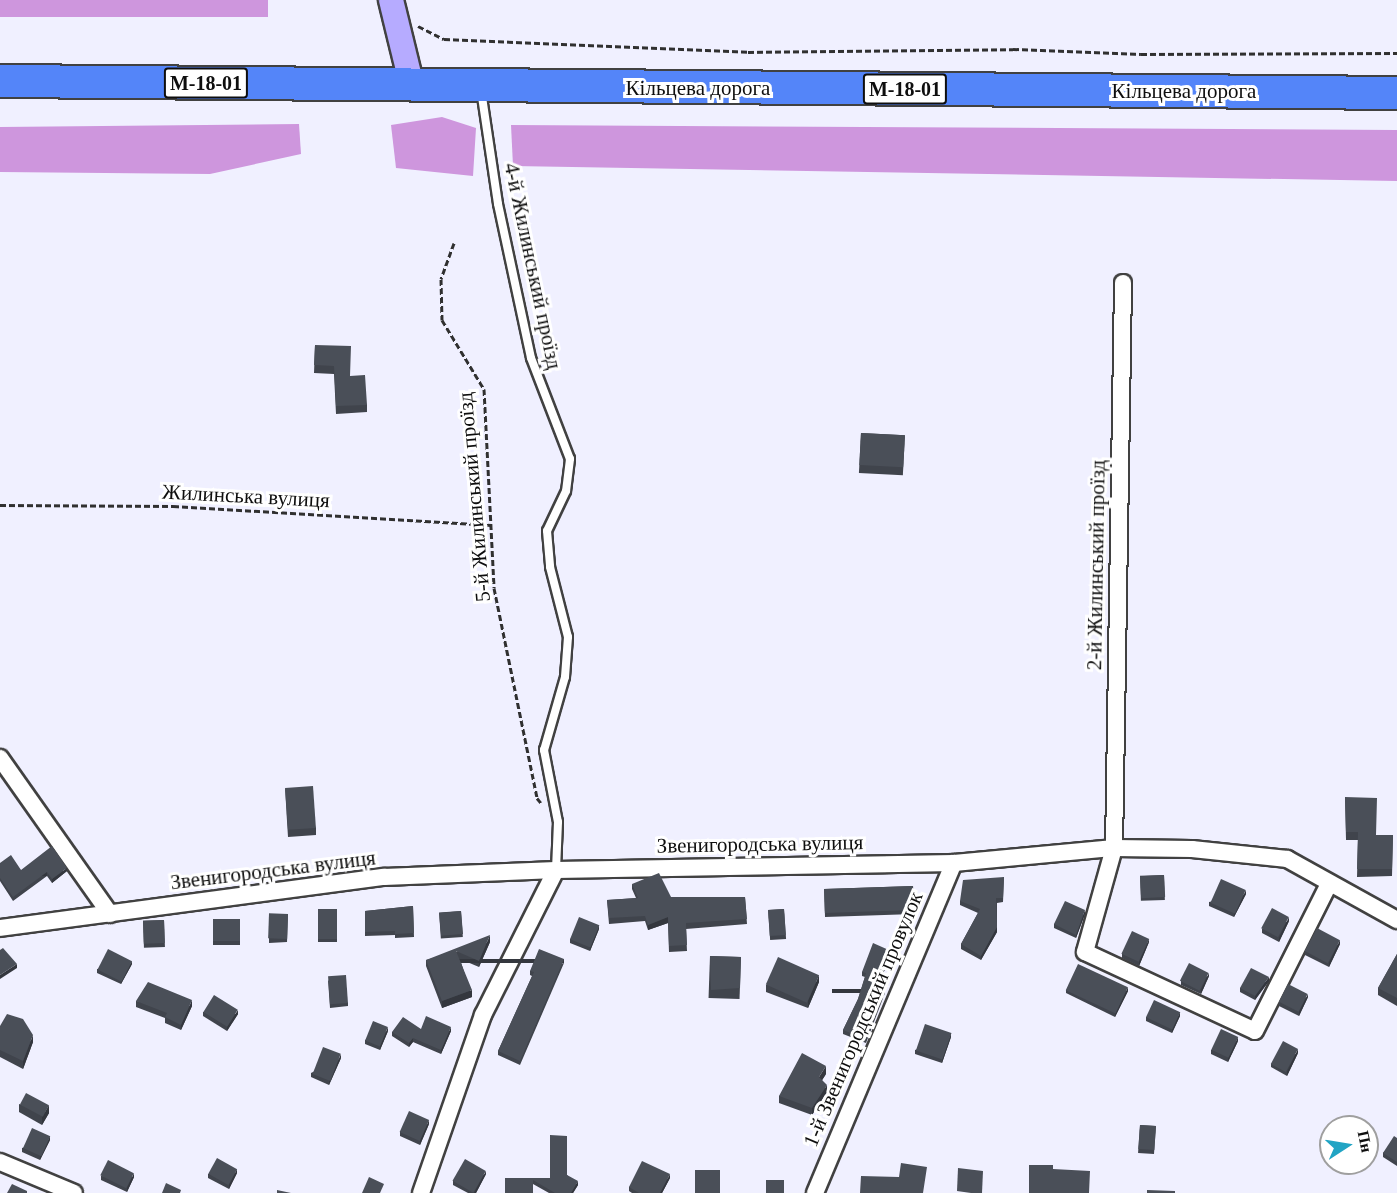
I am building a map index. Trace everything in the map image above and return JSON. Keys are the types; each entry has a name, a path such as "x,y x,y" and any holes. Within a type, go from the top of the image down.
{"highway":[{"name":"Кільцева дорога","path":"0,81 480,87 1397,93"}],"street":[{"path":"391,0 412,86"},
{"name":"2-й Жилинський проїзд","path":"1123,283 1114,848 1085,952 1255,1031 1329,884"},
{"path":"0,758 110,914"},
{"name":"Звенигородська вулиця","path":"0,928 384,877 556,870 954,863 1114,848 1192,849 1287,859 1397,920"},
{"name":"1-й Звенигородський провулок","path":"815,1193 954,863"},
{"path":"421,1193 483,1015 556,870"},
{"path":"0,1162 74,1193"}],"lane":[{"name":"4-й Жилинський проїзд","path":"480,87 498,204 531,358 570,459 566,491 547,531 550,567 568,638 565,676 544,750 558,822 556,870"}],"path":[{"path":"397,24 421,27 444,39 748,52 1013,49 1141,54 1397,53"},
{"name":"5-й Жилинський проїзд","path":"454,243 441,279 442,320 484,389 494,588 537,798 558,822"},
{"name":"Жилинська вулиця","path":"0,505 173,506 491,525"}],"shaded area":[{"path":"0,0 268,0 268,17 0,17"},
{"path":"442,117 476,128 473,176 396,168 391,125"},
{"path":"299,124 301,154 210,174 0,172 0,127"},
{"path":"511,125 1397,130 1397,181 513,166"}],"building":[{"path":"315,345 351,346 350,376 365,375 367,405 336,406 334,366 314,365"},
{"path":"861,433 905,435 903,467 859,465"},
{"path":"313,786 316,828 288,830 285,788"},
{"path":"1345,797 1377,798 1376,835 1393,835 1392,869 1357,869 1358,832 1346,832"},
{"path":"52,846 67,868 52,879 47,872 13,897 0,878 0,863 11,855 21,870"},
{"path":"659,873 671,897 745,897 747,919 686,923 687,945 669,946 668,917 648,925 645,916 609,918 607,900 638,898 632,884"},
{"path":"1164,875 1165,897 1141,898 1140,876"},
{"path":"1004,877 1003,898 996,898 997,927 981,956 961,944 980,909 960,901 963,880"},
{"path":"1221,879 1246,890 1235,914 1210,903"},
{"path":"913,886 914,910 825,913 824,889"},
{"path":"1065,901 1085,910 1076,935 1054,924"},
{"path":"413,906 414,933 365,932 365,911"},
{"path":"1272,908 1289,917 1278,937 1261,928"},
{"path":"318,909 337,909 337,939 318,939"},
{"path":"784,909 786,935 770,936 768,910"},
{"path":"461,911 463,934 441,936 439,913"},
{"path":"269,913 288,914 287,939 268,938"},
{"path":"579,917 599,925 590,947 570,939"},
{"path":"213,919 240,919 240,941 213,941"},
{"path":"164,920 165,943 144,944 143,921"},
{"path":"1317,928 1340,940 1328,963 1305,951"},
{"path":"1132,931 1149,939 1139,962 1121,954"},
{"path":"490,935 479,961 456,951 472,990 442,1001 426,960"},
{"path":"873,943 891,951 877,985 885,989 866,1039 843,1030 858,999 866,973 862,972"},
{"path":"3,948 17,964 0,975 0,950"},
{"path":"108,949 132,961 122,982 98,969"},
{"path":"539,949 564,959 520,1061 498,1051 534,972 530,971"},
{"path":"1397,954 1397,998 1378,988"},
{"path":"710,956 741,957 740,988 711,990"},
{"path":"778,957 819,975 807,1003 766,984"},
{"path":"1189,963 1209,973 1200,991 1180,981"},
{"path":"1078,964 1128,987 1116,1014 1066,990"},
{"path":"1251,968 1269,977 1255,996 1240,988"},
{"path":"346,975 348,1003 330,1004 328,976"},
{"path":"148,982 192,1000 181,1025 165,1017 167,1013 136,1001"},
{"path":"1288,984 1308,994 1299,1012 1279,1002"},
{"path":"214,995 238,1010 227,1027 203,1012"},
{"path":"1154,1000 1180,1012 1172,1029 1146,1017"},
{"path":"7,1014 23,1019 33,1035 23,1061 0,1050 0,1026"},
{"path":"426,1016 451,1027 441,1050 413,1038 409,1043 392,1032 403,1017 421,1029"},
{"path":"373,1021 388,1027 380,1046 365,1040"},
{"path":"925,1024 951,1033 942,1060 916,1050"},
{"path":"1221,1029 1238,1037 1228,1058 1211,1050"},
{"path":"1283,1041 1298,1049 1286,1072 1271,1064"},
{"path":"323,1047 341,1054 330,1081 313,1074"},
{"path":"802,1053 826,1066 819,1077 827,1085 812,1108 779,1096"},
{"path":"26,1093 49,1105 43,1117 20,1104"},
{"path":"409,1111 429,1120 420,1141 400,1132"},
{"path":"1140,1125 1156,1126 1154,1150 1138,1149"},
{"path":"32,1128 50,1136 41,1156 23,1148"},
{"path":"550,1135 567,1136 567,1175 578,1181 571,1193 555,1193 533,1180 533,1193 505,1193 505,1178 550,1178"},
{"path":"1394,1136 1397,1138 1397,1162 1383,1153"},
{"path":"217,1158 237,1169 228,1185 208,1174"},
{"path":"465,1159 486,1171 473,1193 452,1181"},
{"path":"108,1160 134,1173 126,1188 100,1175"},
{"path":"642,1161 670,1174 660,1193 639,1193 629,1187"},
{"path":"901,1163 927,1167 923,1193 860,1193 861,1176 899,1177"},
{"path":"1029,1165 1053,1165 1053,1169 1090,1171 1089,1193 1029,1193"},
{"path":"958,1168 983,1171 982,1193 957,1191"},
{"path":"695,1170 720,1170 720,1193 695,1193"},
{"path":"369,1177 384,1184 380,1193 362,1193"},
{"path":"766,1180 784,1180 784,1193 766,1193"},
{"path":"166,1183 181,1190 180,1193 162,1193"},
{"path":"12,1184 27,1191 27,1193 7,1193"},
{"path":"1147,1190 1175,1191 1175,1193 1147,1193"}]}
